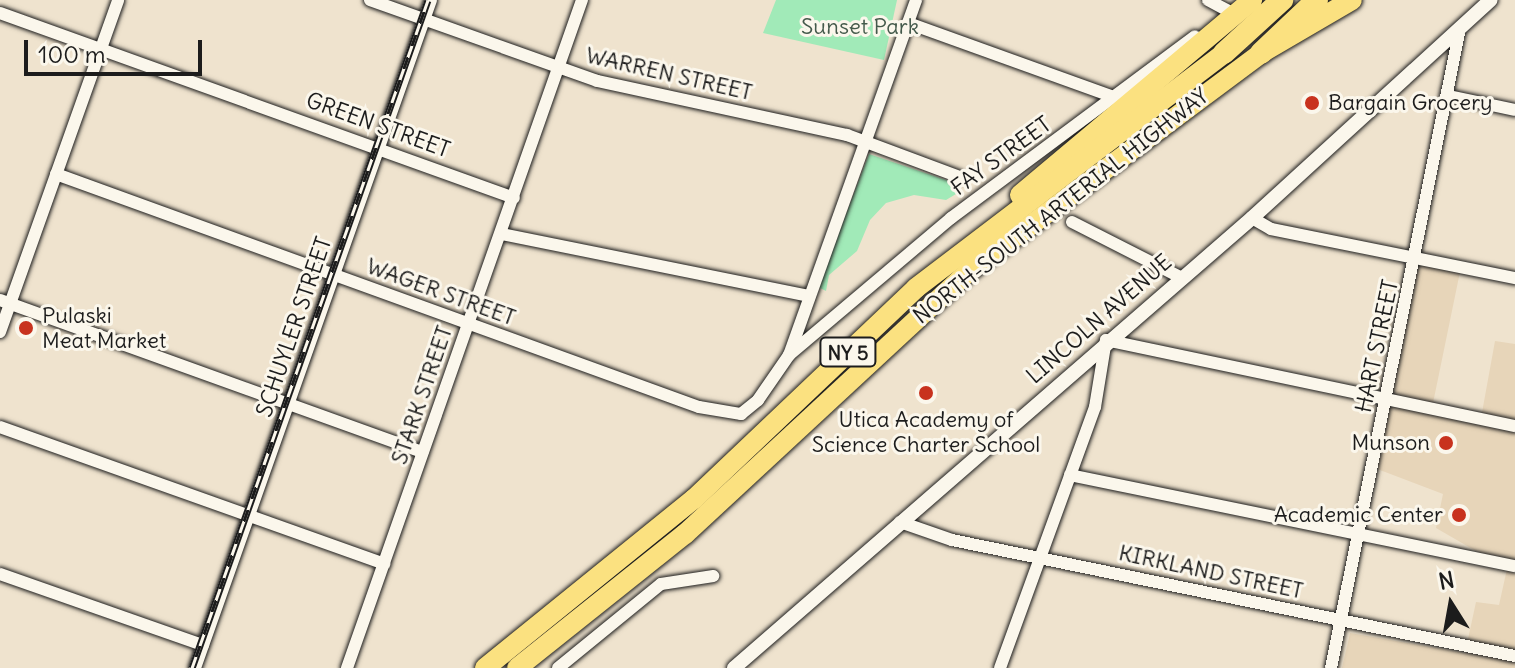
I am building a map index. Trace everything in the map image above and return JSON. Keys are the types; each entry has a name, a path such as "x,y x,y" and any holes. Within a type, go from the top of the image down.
{"highway":[{"path":"916,288 1252,0"},
{"name":"NORTH-SOUTH ARTERIAL HIGHWAY","path":"485,668 694,499 916,288 1224,53 1282,0"},
{"name":"NORTH-SOUTH ARTERIAL HIGHWAY","path":"517,668 685,534 969,271 1261,53 1317,0"},
{"path":"1261,53 1352,0"}],"street":[{"path":"0,332 5,302 56,174 118,0"},
{"name":"WARREN STREET","path":"370,0 615,85 865,141 960,177"},
{"name":"SCHUYLER STREET","path":"195,668 431,0"},
{"name":"STARK STREET","path":"347,668 582,0"},
{"path":"789,355 916,0"},
{"path":"1208,0 1229,11"},
{"name":"FAY STREET","path":"789,355 951,218 1244,0"},
{"name":"LINCOLN AVENUE","path":"734,668 1106,340 1252,218 1459,33 1491,0"},
{"name":"GREEN STREET","path":"0,13 514,198"},
{"path":"908,23 1114,97"},
{"name":"HART STREET","path":"1331,668 1449,96 1459,33"},
{"path":"1449,96 1515,110"},
{"name":"WAGER STREET","path":"56,174 727,415 749,409 789,355"},
{"path":"1252,218 1271,229 1515,278"},
{"path":"1072,222 1180,277"},
{"path":"502,234 809,296"},
{"path":"5,302 423,452"},
{"path":"1000,668 1098,395 1106,340 1515,426"},
{"path":"0,427 248,519 384,564"},
{"path":"1070,475 1515,566"},
{"name":"KIRKLAND STREET","path":"900,522 927,534 1515,656"},
{"path":"0,574 203,645"},
{"path":"558,668 661,584 713,576"}],"shaded area":[{"name":"Munson","path":"1416,257 1461,267 1432,408 1481,418 1495,341 1515,344 1515,668 1342,668 1350,633 1465,653 1476,602 1499,605 1507,569 1436,528 1443,494 1372,467"}],"green space":[{"name":"Sunset Park","path":"776,0 897,0 884,60 763,33"},
{"path":"869,154 958,184 961,191 946,200 914,195 886,203 870,220 857,251 829,275 826,291 818,287"}],"railway":[{"path":"192,668 428,0"}],"place":[{"name":"Bargain Grocery","path":"1312,103"},
{"name":"Pulaski Meat Market","path":"26,328"},
{"name":"Utica Academy of Science Charter School","path":"926,393"},
{"name":"Munson","path":"1446,443"},
{"name":"Academic Center","path":"1459,515"}]}
